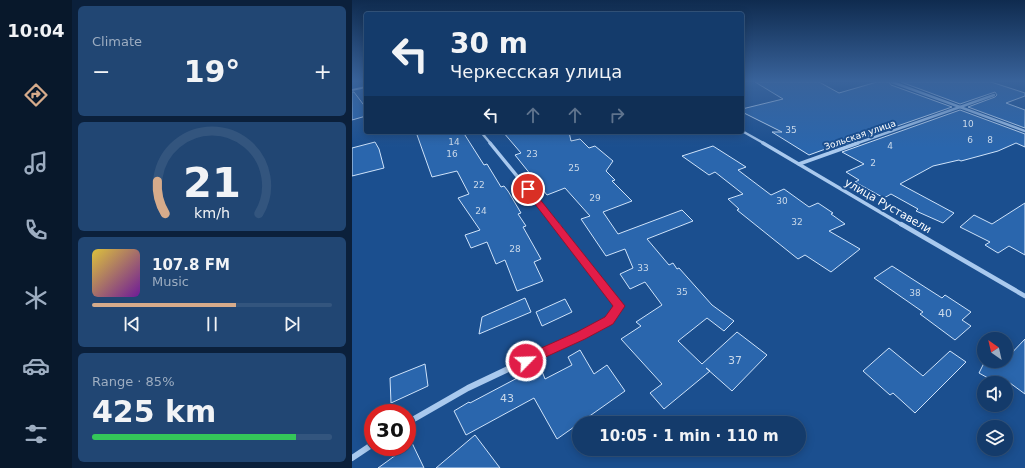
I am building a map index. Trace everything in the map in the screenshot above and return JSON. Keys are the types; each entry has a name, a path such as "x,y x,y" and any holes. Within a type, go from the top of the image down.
{"street":[{"path":"952,104 1025,131"},
{"name":"Зольская улица","path":"799,164 970,104"},
{"name":"улица Руставели","path":"744,131 1025,296"},
{"path":"416,418 468,388 581,336 609,320 619,306 566,235 483,134"},
{"path":"352,458 364,450"}],"building":[{"path":"352,104 363,104 364,117 352,120"},
{"path":"763,104 943,104 952,107 834,148 831,147 809,155 772,132 782,132 744,113 744,109"},
{"path":"977,104 1008,104 1025,110 1025,128 968,107"},
{"path":"960,110 1025,134 1025,147 1016,143 998,151 961,161 959,160 933,166 900,184 954,213 943,223 916,211 918,209 891,194 884,198 855,182 859,180 846,172 864,164 842,152"},
{"path":"417,134 464,134 484,165 487,164 501,187 504,186 508,191 521,213 518,214 526,226 523,227 541,259 534,262 543,281 517,291 505,260 496,264 487,242 471,248 465,235 480,230 458,198 469,194 457,171 432,177"},
{"path":"505,134 569,134 571,141 580,139 589,148 595,146 613,161 606,171 615,180 612,181 632,201 603,212 618,234 682,210 693,221 647,239 669,265 673,263 677,269 679,268 712,305 734,321 724,331 707,318 678,341 702,364 737,332 767,355 732,391 710,371 664,409 650,393 662,384 621,339 641,326 636,322 662,305 645,282 630,289 620,274 633,268 625,249 606,256 581,219 590,216 565,188 547,195 515,155 521,153"},
{"path":"375,142 379,149 384,168 352,176 352,148"},
{"path":"713,146 746,167 738,170 771,195 784,189 809,207 818,203 833,213 831,214 845,224 829,231 860,249 831,272 805,255 798,259 737,210 739,209 728,199 743,194 715,172 709,175 682,156"},
{"path":"1025,203 1025,255 1009,246 998,253 985,245 990,242 960,227 974,215 992,224"},
{"path":"892,266 942,298 945,295 971,312 962,320 971,326 955,340 920,314 923,312 874,278"},
{"path":"525,298 531,312 479,334 482,317"},
{"path":"565,299 572,312 542,326 536,312"},
{"path":"1025,339 1025,394 1013,385 1013,376 984,376 979,373 982,368 1013,368 1013,352"},
{"path":"889,348 923,376 950,351 966,362 915,413 893,393 890,395 863,371"},
{"path":"580,350 594,374 607,365 625,391 590,416 572,416 572,428 557,439 534,398 466,435 454,411 540,366 545,379 572,365 568,357"},
{"path":"425,364 428,386 391,403 390,378"},
{"path":"475,435 500,468 436,468"},
{"path":"416,451 424,468 378,468 395,456 416,456"}],"route":[{"path":"526,361 581,336 609,320 619,306 566,235 528,189"}]}
